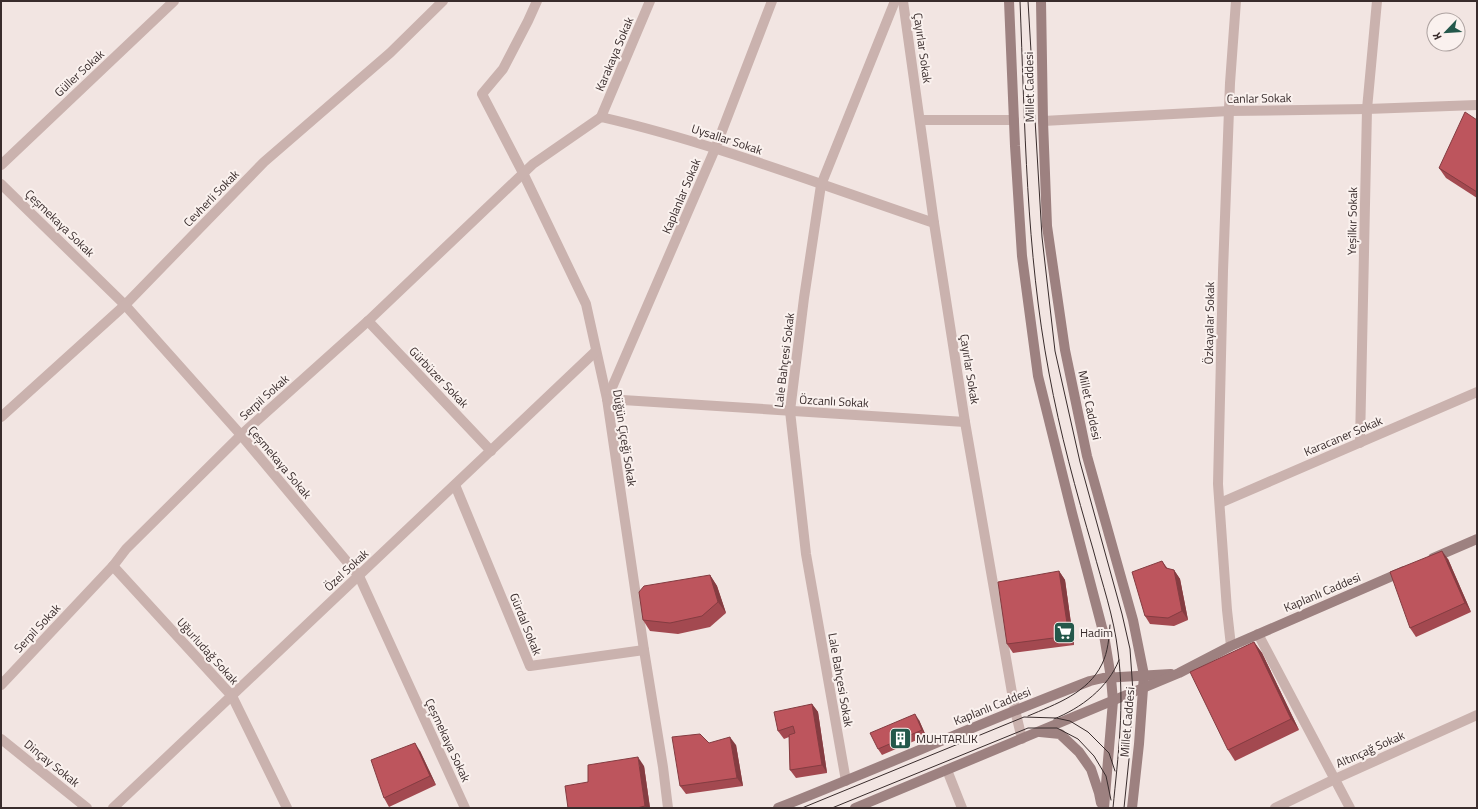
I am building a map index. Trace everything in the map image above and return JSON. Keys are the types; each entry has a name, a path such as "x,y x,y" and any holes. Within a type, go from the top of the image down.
{"main road":[{"name":"Millet Caddesi","path":"1009,1 1014,146 1022,256 1038,376 1104,634 1112,678 1113,701 1103,808"},
{"name":"Millet Caddesi","path":"1041,1 1042,121 1047,226 1065,350 1087,456 1133,620 1144,675 1139,744 1132,808"},
{"path":"1426,562 1477,539"},
{"name":"Kaplanlı Caddesi","path":"855,808 1179,673 1231,646 1411,568"},
{"name":"Kaplanlı Caddesi","path":"778,808 1015,710 1090,681 1179,673"},
{"name":"Millet Caddesi","path":"1038,732 1060,734 1079,752 1091,769 1103,808"}],"street":[{"name":"Güller Sokak","path":"1,165 174,1"},
{"name":"Cevherli Sokak","path":"1,417 125,305 264,162 390,53 444,1"},
{"name":"Düğün Çiçeği Sokak","path":"537,1 503,69 482,94 523,173 586,304 606,399 663,767 668,808"},
{"name":"Karakaya Sokak","path":"601,116 650,1"},
{"name":"Kaplanlar Sokak","path":"606,399 715,149 772,1"},
{"name":"Lale Bahçesi Sokak","path":"846,781 806,554 790,412 804,298 821,185 895,1"},
{"name":"Çayırlar Sokak","path":"903,1 964,422 1015,710 1022,739"},
{"name":"Özkayalar Sokak","path":"1231,646 1218,484 1222,279 1229,111 1236,1"},
{"name":"Yeşilkır Sokak","path":"1360,442 1367,109 1377,1"},
{"name":"Canlar Sokak","path":"1042,121 1229,111 1367,109 1477,105"},
{"name":"Uysallar Sokak","path":"601,116 638,125 715,149 934,223"},
{"path":"523,173 533,164 601,116"},
{"path":"920,120 1014,120"},
{"name":"Serpil Sokak","path":"1,685 113,566 126,549 241,435 368,321 523,173"},
{"name":"Çeşmekaya Sokak","path":"1,184 125,305 241,435 359,576 465,808"},
{"name":"Gürbüzer Sokak","path":"368,321 491,451"},
{"name":"Özel Sokak","path":"113,808 596,351"},
{"name":"Karacaner Sokak","path":"1220,504 1477,392"},
{"name":"Özcanlı Sokak","path":"606,399 964,422"},
{"name":"Gürdal Sokak","path":"455,485 530,666 644,650"},
{"name":"Uğurludağ Sokak","path":"113,566 232,696 286,808"},
{"path":"1258,634 1350,808"},
{"name":"Altınçağ Sokak","path":"1275,808 1335,779 1477,715"},
{"name":"Dinçay Sokak","path":"1,739 87,808"},
{"path":"947,770 962,808"}],"building":[{"path":"1465,112 1477,120 1477,192 1439,168"},
{"path":"1442,551 1465,603 1410,628 1390,572"},
{"path":"1162,561 1166,568 1174,570 1182,611 1168,618 1145,616 1132,572"},
{"path":"1059,571 1069,636 1007,644 998,582"},
{"path":"710,575 718,602 702,616 670,623 643,620 639,592 644,586"},
{"path":"1254,642 1291,719 1228,750 1190,672"},
{"path":"812,704 822,765 790,770 789,735 795,733 793,726 778,731 774,712"},
{"path":"915,714 922,730 878,749 870,733"},
{"path":"700,734 709,743 730,737 737,778 680,786 672,737"},
{"path":"415,743 430,776 384,798 371,760"},
{"path":"638,757 645,806 637,808 568,808 565,786 588,782 588,765"}],"tram line":[{"path":"1020,1 1028,188 1035,281 1041,327 1053,395 1063,440 1111,613 1118,652 1121,710 1119,750 1113,808"},
{"path":"1028,1 1042,237 1055,351 1080,462 1122,614 1130,649 1133,692 1124,808"},
{"path":"1028,716 1060,702 1080,690 1088,683 1096,674 1106,655 1110,625"},
{"path":"1054,719 1084,703 1101,688 1114,670 1119,660"},
{"path":"802,808 1024,717 1056,718 1070,721 1088,732 1109,753 1115,771"},
{"path":"832,808 1028,728 1057,728 1078,739 1094,756 1106,776 1111,800"}],"place":[{"name":"Hadim","path":"1064,632"},
{"name":"MUHTARLIK","path":"900,738"}]}
